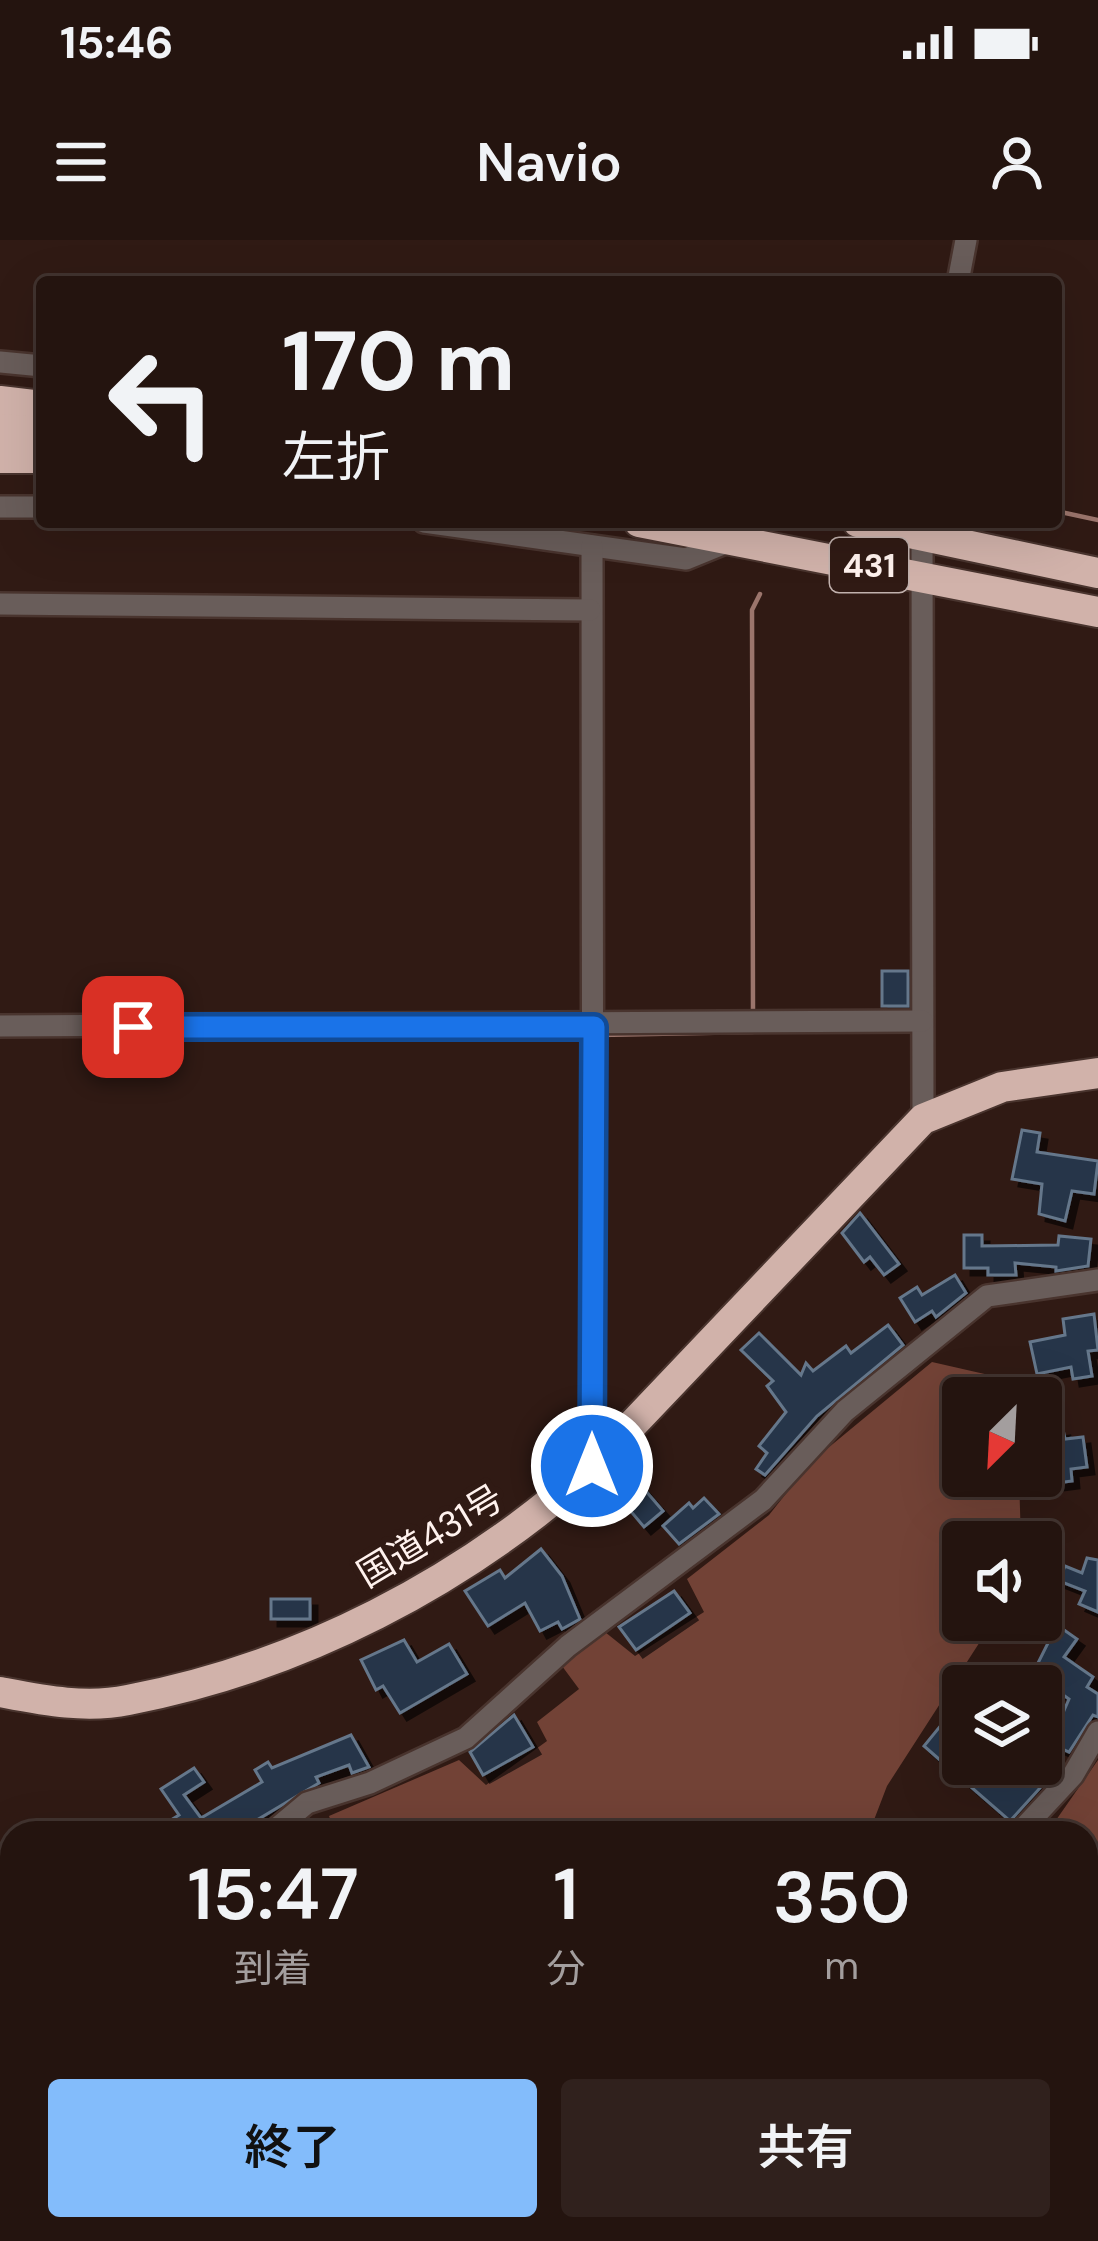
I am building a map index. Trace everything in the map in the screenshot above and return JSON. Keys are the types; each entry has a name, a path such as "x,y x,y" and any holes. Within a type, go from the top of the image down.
{"highway":[{"path":"0,400 36,405"},
{"path":"0,425 36,423"},
{"path":"0,425 36,431"},
{"path":"0,458 36,458"},
{"name":"431","path":"674,528 1098,612"},
{"name":"431","path":"926,528 1098,573"},
{"name":"国道431号","path":"0,1692 61,1704 126,1701 265,1660 400,1606 534,1518 592,1466 923,1119 1002,1087 1098,1073"}],"street":[{"path":"959,276 966,240"},
{"path":"0,362 36,365"},
{"path":"0,507 36,506"},
{"path":"468,528 686,559 737,539"},
{"path":"922,528 923,1119"},
{"path":"592,545 592,1466"},
{"path":"0,604 590,610"},
{"path":"0,1026 922,1022"},
{"path":"285,1821 307,1803 370,1783 466,1738 568,1646 764,1500 845,1411 987,1296 1097,1272"},
{"path":"1030,1821 1073,1774 1098,1732"}],"shaded area":[{"path":"932,1362 989,1375 942,1377 942,1497 1020,1497 1020,1521 942,1521 942,1641 980,1641 965,1665 942,1665 942,1701 887,1786 874,1821 331,1821 329,1816 459,1760 486,1785 547,1741 537,1722 579,1689 562,1666 605,1632 635,1656 704,1612 687,1579 769,1515 811,1462"},
{"path":"1098,1760 1098,1821 1055,1821"}],"building":[{"path":"882,971 908,971 908,1006 882,1006"},
{"path":"1022,1130 1040,1133 1037,1152 1098,1161 1094,1194 1072,1191 1065,1221 1039,1214 1042,1184 1012,1179"},
{"path":"860,1213 899,1264 884,1275 870,1257 864,1262 842,1233"},
{"path":"964,1235 982,1235 982,1246 1058,1245 1059,1236 1091,1239 1088,1266 1056,1271 1056,1267 1015,1263 1016,1275 988,1275 988,1268 964,1268"},
{"path":"955,1275 966,1293 936,1317 932,1311 915,1322 900,1298 917,1287 922,1295"},
{"path":"1094,1314 1098,1350 1088,1351 1092,1376 1073,1379 1071,1367 1037,1374 1030,1342 1065,1335 1063,1319"},
{"path":"888,1325 903,1345 817,1416 765,1475 756,1469 767,1453 759,1446 786,1412 767,1386 773,1381 741,1350 759,1333 801,1375 806,1363 813,1371 846,1346 851,1353"},
{"path":"1062,1429 1065,1439 1083,1437 1087,1467 1071,1469 1072,1481 1062,1482"},
{"path":"632,1475 663,1511 644,1527 613,1490"},
{"path":"704,1498 719,1514 679,1544 663,1526 689,1503 693,1508"},
{"path":"541,1549 562,1576 580,1619 562,1629 558,1622 540,1631 525,1603 488,1626 465,1591 500,1570 505,1578"},
{"path":"1087,1558 1098,1560 1098,1612 1079,1604 1085,1591 1062,1582 1065,1566 1082,1573"},
{"path":"674,1591 690,1613 636,1650 619,1627"},
{"path":"271,1599 310,1599 310,1619 271,1619"},
{"path":"1062,1628 1077,1639 1064,1657 1093,1677 1087,1687 1098,1694 1098,1717 1093,1715 1069,1752 1062,1749 1062,1715 1069,1699 1062,1694 1062,1665 1037,1665 1049,1641 1062,1641"},
{"path":"404,1640 417,1662 449,1644 467,1674 400,1713 383,1686 376,1690 361,1660"},
{"path":"514,1715 533,1747 483,1775 470,1752"},
{"path":"942,1724 942,1762 924,1746"},
{"path":"351,1735 369,1767 352,1773 349,1765 316,1777 319,1783 257,1821 169,1821 179,1815 161,1789 194,1768 204,1782 184,1795 201,1818 262,1782 255,1770 268,1762 272,1768"},
{"path":"969,1785 1040,1788 1010,1821"}],"waterway":[{"path":"1062,512 1098,520"},
{"path":"753,1014 752,610 760,594"},
{"path":"600,1035 753,1032"},
{"path":"288,1035 588,1035"}],"route":[{"path":"133,1027 594,1027 592,1466"}]}
